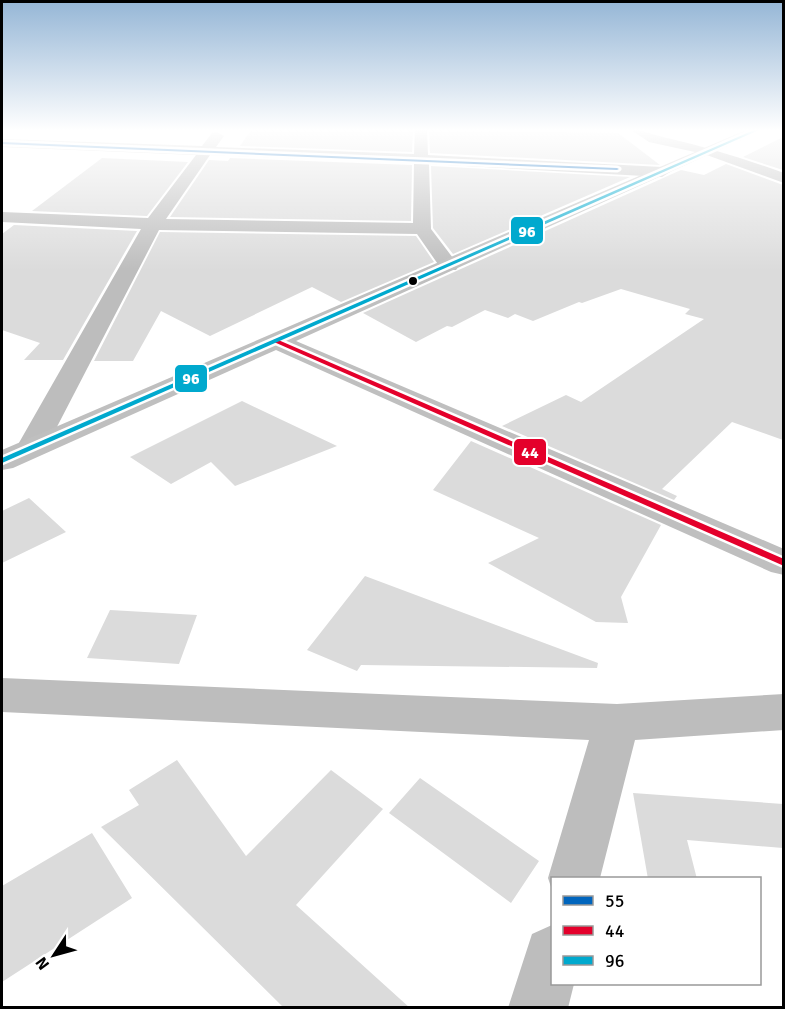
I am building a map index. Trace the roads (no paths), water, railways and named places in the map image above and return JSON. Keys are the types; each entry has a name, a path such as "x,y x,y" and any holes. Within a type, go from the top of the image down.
{"main road":[{"path":"2,461 650,177"},
{"path":"276,341 783,563"}],"street":[{"path":"31,448 153,224 187,177"},
{"path":"423,177 422,229 449,266"},
{"path":"2,217 153,224 422,229"},
{"path":"2,695 617,723 783,712"},
{"path":"575,877 617,723"},
{"path":"538,1008 551,958"}]}
